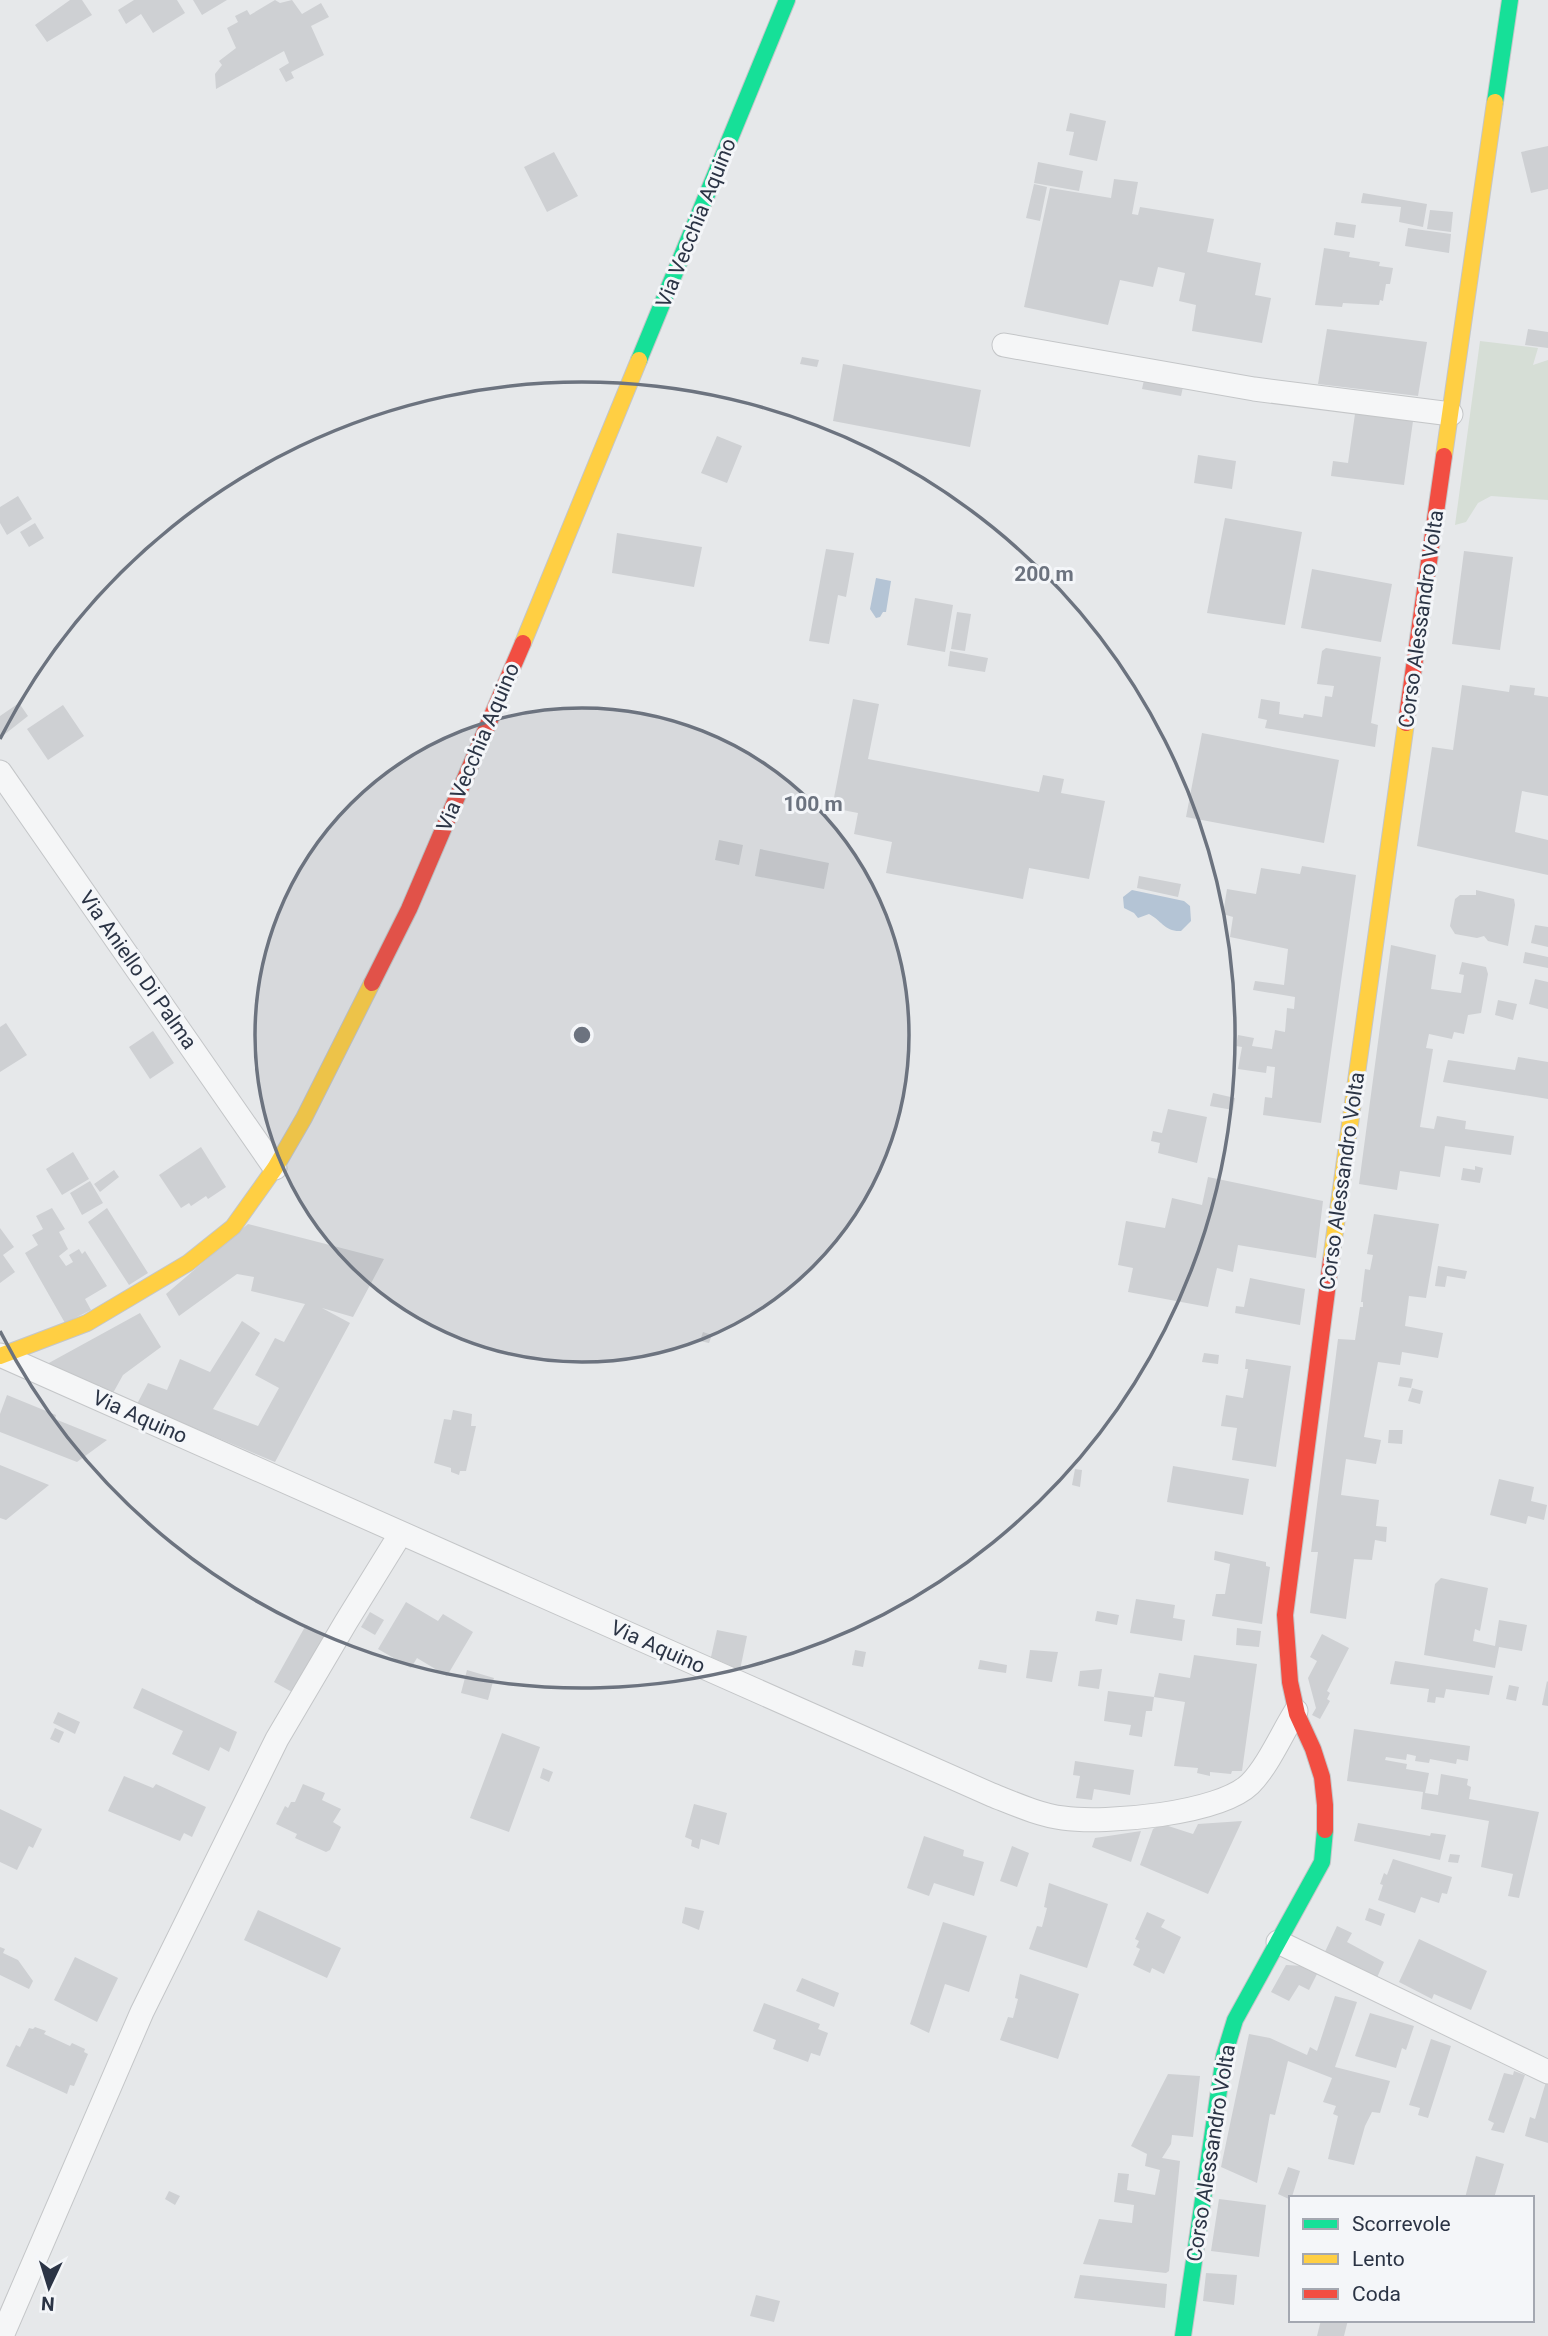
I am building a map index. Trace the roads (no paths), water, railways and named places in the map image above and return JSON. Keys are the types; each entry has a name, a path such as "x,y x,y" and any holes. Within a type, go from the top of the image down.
{"main road":[{"name":"Via Vecchia Aquino","path":"0,1356 87,1323 188,1263 233,1227 275,1167 304,1118 409,909 510,674 787,0"},
{"name":"Corso Alessandro Volta","path":"1183,2336 1224,2056 1235,2020 1322,1862 1328,1810 1314,1751 1296,1711 1284,1642 1285,1601 1366,1002 1510,0"}],"street":[{"path":"1004,345 1254,389 1451,414"},
{"name":"Via Aniello Di Palma","path":"0,772 275,1167"},
{"name":"Via Aquino","path":"0,1356 992,1795 1060,1818 1101,1821 1203,1807 1224,1800 1250,1783 1296,1711"},
{"path":"2,2336 142,2012 277,1739 401,1533"},
{"path":"1278,1942 1548,2072"}],"water":[{"path":"876,578 891,581 886,612 876,618 870,609"},
{"path":"1132,890 1184,901 1190,906 1191,921 1181,931 1176,931 1167,928 1149,914 1138,918 1124,908 1123,897"}]}
